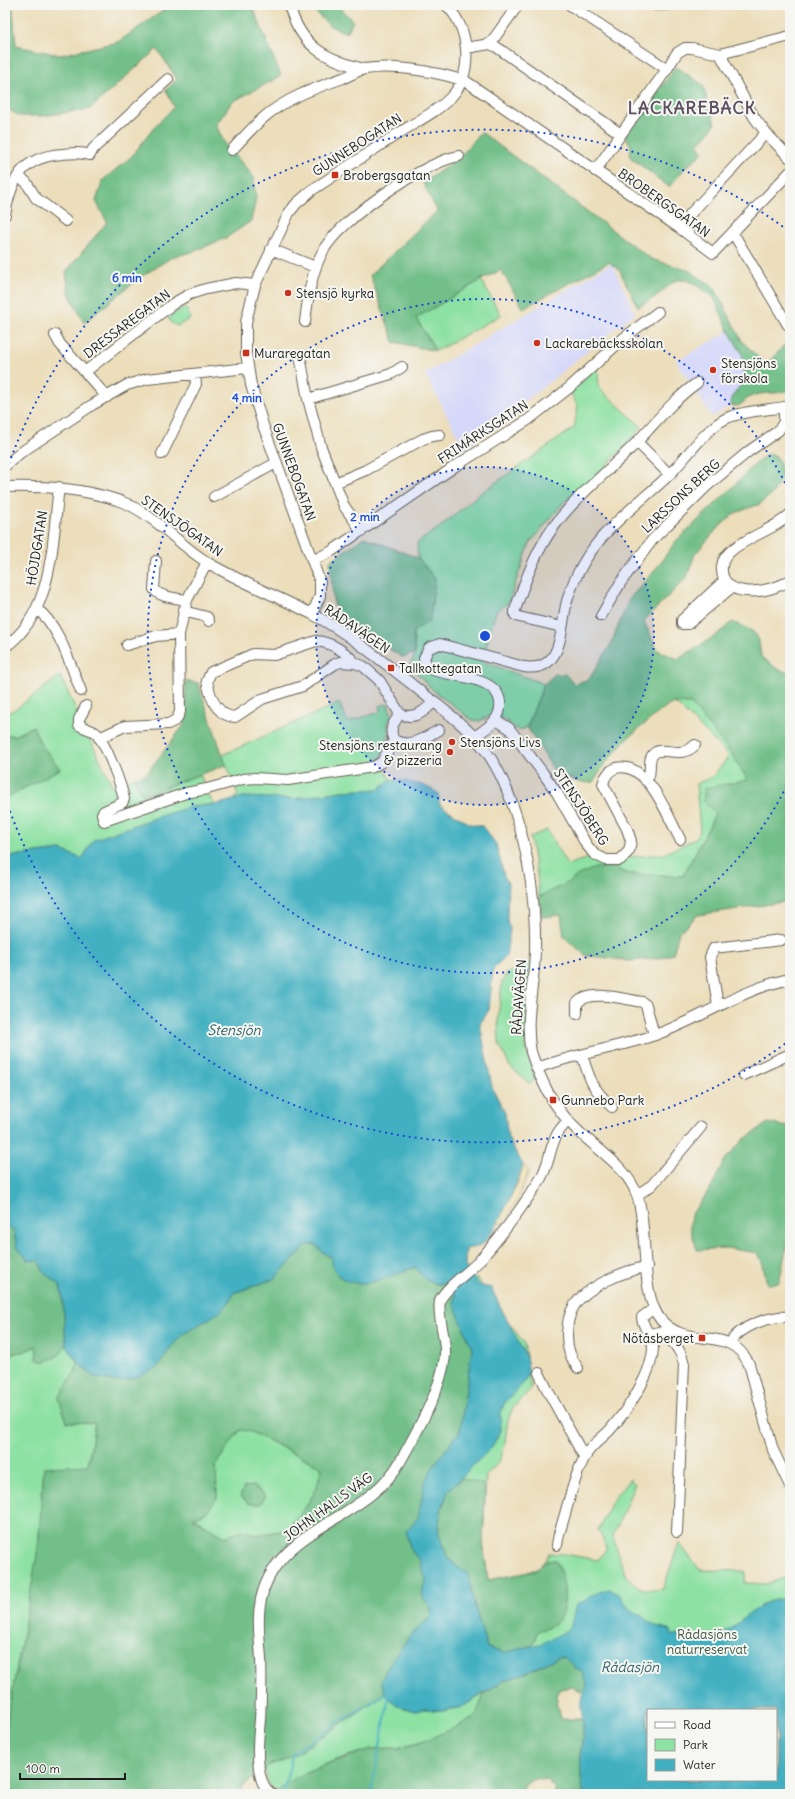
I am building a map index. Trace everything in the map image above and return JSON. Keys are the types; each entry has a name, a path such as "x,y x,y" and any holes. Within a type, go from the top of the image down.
{"street":[{"path":"289,5 298,30 311,44 329,58 364,69 399,68 462,80"},
{"name":"GUNNEBOGATAN","path":"312,614 318,602 321,586 254,399 248,368 246,322 255,285 289,213 301,199 312,190 452,97 462,80 466,60 466,48 460,24 455,14 446,5"},
{"path":"490,44 518,5"},
{"path":"570,5 667,69"},
{"path":"595,171 677,53 685,48 692,48 720,54 790,36"},
{"path":"466,48 490,44 621,134"},
{"path":"720,54 754,117 766,133 790,158"},
{"path":"232,150 263,118 275,110 315,88 364,69"},
{"path":"5,215 10,189 26,166 39,158 55,154 81,153 90,155 92,148 168,80"},
{"name":"BROBERGSGATAN","path":"462,80 678,227 713,253 733,233"},
{"path":"678,227 766,133"},
{"path":"305,322 309,293 315,267 323,250 334,235 350,219 378,199 447,158 459,156"},
{"path":"788,325 733,233 790,172"},
{"path":"18,176 26,182 36,198 66,221"},
{"path":"272,248 315,267"},
{"name":"DRESSAREGATAN","path":"86,371 174,303 190,294 206,288 236,283 255,285"},
{"name":"FRIMÄRKSGATAN","path":"312,561 332,552 454,466 528,420 569,388 625,337 658,312"},
{"path":"55,335 60,344 86,371 107,397"},
{"path":"300,356 308,399 321,447 344,506 362,531"},
{"path":"308,399 391,374 402,367"},
{"path":"5,466 20,453 128,385 138,381 248,368"},
{"path":"162,454 196,384 195,374"},
{"path":"562,627 518,618 515,615 515,610 527,576 554,527 566,512 637,442 685,391 697,383"},
{"name":"LARSSONS BERG","path":"496,720 499,715 500,700 488,685 473,678 439,673 428,668 424,660 426,651 432,646 440,644 524,667 539,667 549,662 554,656 560,642 565,610 572,586 595,546 669,474 707,434 724,420 734,415 787,406 784,422 778,431 750,451 707,486 653,539 624,577 601,616"},
{"path":"334,483 366,470 423,439 440,435"},
{"name":"LARSSONS BERG","path":"637,442 669,474"},
{"path":"214,497 276,463"},
{"name":"STENSJÖGATAN","path":"5,487 59,488 90,492 135,508 207,562 250,586 312,614"},
{"name":"HÖJDGATAN","path":"5,647 17,638 28,624 44,591 59,488"},
{"path":"790,514 775,527 753,537 729,552 722,566 728,584 738,591 758,591 781,585 790,580"},
{"path":"156,560 154,589 160,594 187,600"},
{"path":"99,738 125,726 168,724 176,720 180,712 179,634 183,611 187,600 207,562"},
{"path":"728,584 688,624 682,624 682,620 728,584"},
{"path":"36,609 44,614 52,624 81,690"},
{"path":"183,611 207,616 210,620"},
{"name":"RÅDAVÄGEN","path":"312,614 359,643 434,701 474,737 487,752 497,770 515,812 522,835 534,916 535,954 529,1024 531,1050 537,1068 549,1094 568,1121 620,1168 627,1176 637,1195 641,1215 650,1295 653,1309 662,1322 678,1333 730,1343"},
{"path":"126,645 156,636 179,634"},
{"path":"354,663 350,656 338,649 323,641 316,641 274,655 253,654 211,672 207,681 216,706 226,715 235,717 262,699 302,686 340,662 354,663 363,666 380,680 400,714 408,716 419,714 428,708 434,701"},
{"path":"86,706 79,718 79,725 95,732 99,738 112,766 124,799 122,803 104,811 102,814 104,821 186,793 243,779 255,778 288,780 373,767 382,762 394,740"},
{"path":"400,714 391,729 391,734 394,740 404,744 410,743 439,730"},
{"path":"474,737 496,720"},
{"name":"STENSJÖBERG","path":"496,720 509,728 514,734 556,793 586,844 594,854 600,858 620,860 626,856 631,847 631,841 627,829 603,786 606,775 614,769 625,768 637,773 646,781 661,802 680,839"},
{"path":"646,781 650,775 650,760 655,752 686,751 691,750 695,745"},
{"path":"718,1006 710,957 714,948 781,940"},
{"path":"537,1068 654,1035 692,1020 757,988 790,979"},
{"path":"577,1014 577,1003 581,998 586,996 597,995 642,1002 648,1009 654,1035"},
{"path":"744,1075 790,1054"},
{"path":"582,1055 590,1081 597,1093 612,1107"},
{"name":"JOHN HALLS VÄG","path":"272,1794 267,1791 260,1772 258,1746 262,1676 260,1605 265,1586 274,1567 284,1555 299,1542 350,1508 379,1486 398,1464 422,1419 444,1363 444,1342 439,1305 441,1297 472,1268 502,1235 541,1179 547,1166 555,1136 568,1121"},
{"path":"637,1195 652,1186 701,1127"},
{"path":"578,1368 571,1356 567,1343 568,1321 574,1306 585,1294 598,1286 625,1272 647,1267"},
{"path":"557,1545 575,1480 586,1456 592,1447 608,1432 620,1417 642,1382 652,1354 653,1343 650,1334 643,1324 642,1317 653,1309"},
{"path":"790,1317 779,1316 769,1318 739,1332 734,1336 730,1343 741,1351 749,1364 773,1450 790,1486"},
{"path":"650,1334 659,1332 670,1340 679,1351 684,1364 677,1532"},
{"path":"539,1373 582,1453 586,1456"}],"shaded area":[{"name":"Lackarebäcksskolan","path":"612,263 635,313 465,450 425,374"},
{"name":"Stensjöns förskola","path":"729,331 742,354 745,379 732,397 731,405 712,417 676,361"}],"green space":[{"path":"171,5 252,5 281,76 232,102 216,125 224,142 253,176 256,198 251,221 226,238 192,252 172,257 139,278 84,323 69,293 66,272 107,222 96,201 103,180 131,157 157,124 174,107 166,90 177,79 157,49 90,109 42,116 19,116 5,107 5,10 13,9 16,46 60,55 118,42"},
{"path":"308,5 337,5 353,21 347,33 330,26"},
{"path":"639,5 688,5 653,13"},
{"path":"676,67 703,85 715,124 706,136 697,144 703,152 685,168 669,187 630,157 631,146 625,136"},
{"path":"481,132 651,259 688,270 714,287 742,341 766,365 790,339 790,390 754,395 737,406 731,405 732,397 745,379 742,354 729,331 713,296 688,280 676,280 655,297 638,307 620,271 609,262 523,308 501,270 416,318 436,351 394,342 370,275 437,211 423,183 460,157"},
{"path":"481,280 501,315 436,351 416,318"},
{"path":"185,307 191,318 178,326 171,323 168,317"},
{"path":"598,365 599,388 642,427 596,477 565,501 530,543 508,603 496,611 482,661 544,684 527,727 519,731 504,719 490,716 480,721 472,720 434,691 410,666 415,654 413,632 435,579 418,558 417,543 440,527 478,495 574,428 578,407 570,392"},
{"path":"767,454 776,456 780,463 782,476 773,493 760,504 735,513 717,529 695,554 687,577 644,621 657,650 678,659 718,634 732,622 751,630 754,633 759,642 761,657 779,670 790,673 790,901 698,915 679,932 673,954 661,958 629,961 585,955 564,937 561,915 542,917 539,897 571,881 578,875 595,868 613,867 628,874 683,876 715,813 703,801 705,788 748,780 731,753 691,704 674,703 664,708 624,741 605,764 593,783 578,782 555,772 527,727 544,684 555,674 565,674 575,684 589,679 611,644 629,599 652,574 676,541"},
{"path":"364,537 418,558 435,579 430,620 413,632 415,654 402,657 337,615 333,599 330,561"},
{"path":"60,676 112,785 134,778 143,795 200,774 205,787 232,778 222,755 339,703 348,722 380,712 379,706 388,704 392,715 388,723 388,740 379,762 391,779 379,789 341,791 293,799 243,797 234,800 238,795 234,784 207,792 214,804 189,807 82,859 61,850 5,857 5,798 60,769 40,743 33,726 14,736 5,734 5,714 14,710"},
{"path":"186,681 198,683 226,765 143,795 134,778 146,774 184,725"},
{"path":"674,703 691,704 731,753 748,780 704,801 715,813 683,876 628,874 613,867 578,875 571,881 539,897 537,875 530,837 547,830 567,865 601,855 606,859 664,854 696,838 700,831 696,784 712,777 729,756 682,709"},
{"path":"33,726 40,743 60,769 5,798 5,734 14,736"},
{"path":"530,962 525,1045 535,1080 530,1084 510,1067 499,1044 498,1019 502,982 507,974 521,964"},
{"path":"768,1123 788,1127 790,1130 790,1232 779,1283 767,1284 763,1265 758,1253 726,1248 697,1250 690,1227 691,1215 711,1188 724,1161 743,1140"},
{"path":"5,1226 14,1231 17,1247 40,1261 43,1271 60,1285 63,1300 66,1345 58,1356 44,1362 37,1360 36,1346 23,1352 5,1354"},
{"path":"315,1244 322,1252 331,1257 334,1269 344,1279 360,1283 415,1267 433,1284 445,1284 455,1295 455,1304 472,1349 460,1431 449,1445 418,1518 407,1531 411,1550 419,1559 426,1580 422,1595 431,1607 431,1617 408,1638 391,1662 381,1681 385,1694 296,1754 280,1762 271,1764 241,1788 241,1794 5,1794 5,1733 38,1550 44,1467 88,1465 95,1423 67,1422 59,1398 76,1370 78,1363 94,1377 158,1367 175,1341 218,1311 229,1300 233,1293 274,1279 307,1245","holes":["240,1430 249,1431 322,1467 316,1490 305,1508 286,1530 255,1535 243,1530 225,1537 193,1518 207,1512 217,1498 216,1464"]},
{"name":"Rådasjön","path":"476,1277 524,1343 531,1389 512,1410 507,1428 505,1444 500,1459 495,1467 486,1475 483,1543 488,1580 523,1574 539,1566 549,1553 598,1560 607,1548 598,1530 614,1498 630,1479 635,1484 613,1536 624,1570 631,1581 638,1587 649,1590 663,1589 679,1543 700,1570 745,1571 745,1583 766,1584 790,1576 790,1794 586,1794 588,1685 389,1666 448,1303"},
{"path":"66,1345 78,1363 76,1370 59,1398 67,1422 95,1422 88,1465 44,1468 38,1550 5,1733 5,1354 23,1352 36,1346 58,1356"},
{"path":"240,1430 249,1431 322,1467 316,1490 305,1508 286,1530 255,1535 243,1530 225,1537 193,1517 207,1512 217,1498 216,1464"},
{"path":"462,1478 485,1485 483,1543 488,1580 534,1571 546,1561 555,1560 558,1566 563,1583 563,1611 555,1624 538,1631 532,1646 503,1653 487,1648 473,1600 468,1574 448,1559 438,1532 441,1511 448,1491"},
{"path":"254,1486 266,1496 260,1504 250,1504 240,1496 244,1487"},
{"path":"559,1657 564,1657 573,1663 576,1669 582,1672 587,1685 583,1692 571,1687 560,1689 556,1695 561,1719 582,1719 583,1732 581,1768 584,1794 555,1794 555,1789 547,1780 534,1778 524,1785 523,1794 272,1794 294,1778 330,1763 371,1749 397,1748 420,1743 460,1725 476,1715 484,1694 503,1681 521,1675"},
{"path":"385,1694 398,1706 415,1711 426,1709 443,1711 462,1707 484,1694 477,1714 468,1721 449,1731 426,1740 397,1748 372,1749 345,1757 308,1772 275,1792 268,1783 265,1768 296,1754"}],"sand":[{"path":"523,1165 529,1171 517,1201 503,1223 498,1224 497,1222 519,1181"}],"water":[{"name":"Stensjön","path":"391,779 421,785 438,793 440,805 470,824 482,826 496,844 504,876 508,883 507,920 510,929 506,956 493,969 489,1010 480,1024 492,1087 505,1113 508,1138 523,1165 499,1220 487,1240 481,1245 466,1249 465,1266 479,1285 491,1288 526,1357 529,1372 523,1384 505,1402 500,1414 501,1431 491,1448 448,1491 441,1511 438,1532 448,1559 468,1574 473,1600 487,1648 503,1653 543,1643 568,1630 571,1625 576,1605 596,1593 610,1589 621,1596 629,1609 643,1616 653,1625 671,1630 672,1635 685,1635 686,1640 696,1643 707,1642 718,1637 768,1602 790,1598 790,1794 584,1794 581,1769 583,1721 581,1702 587,1685 582,1672 576,1669 573,1664 564,1657 559,1657 521,1675 503,1681 462,1707 443,1711 426,1709 415,1711 398,1706 385,1694 381,1681 391,1662 408,1638 431,1617 431,1607 422,1595 426,1580 419,1559 411,1550 406,1531 418,1518 425,1481 437,1461 460,1431 472,1349 454,1304 455,1295 445,1284 427,1280 415,1267 373,1282 351,1282 341,1278 332,1265 331,1257 322,1252 315,1244 307,1245 274,1279 233,1293 229,1303 220,1312 182,1335 170,1348 158,1367 135,1378 117,1382 94,1377 78,1363 66,1345 63,1300 60,1285 43,1271 40,1261 28,1260 17,1247 14,1231 5,1226 5,857 61,850 82,859 93,840 189,807 219,804 243,797 293,799 341,791 379,789"}],"waterway":[{"path":"283,1793 293,1753 342,1720 385,1694"},
{"path":"371,1794 389,1697"}],"place":[{"name":"Brobergsgatan","path":"335,175"},
{"name":"Stensjö kyrka","path":"288,293"},
{"name":"Lackarebäcksskolan","path":"537,343"},
{"name":"Muraregatan","path":"246,353"},
{"name":"Stensjöns förskola","path":"713,370"},
{"name":"Tallkottegatan","path":"391,668"},
{"name":"Stensjöns Livs","path":"452,742"},
{"name":"Stensjöns restaurang & pizzeria","path":"450,752"},
{"name":"Gunnebo Park","path":"553,1100"},
{"name":"Nötåsberget","path":"702,1338"}],"district":[{"name":"LACKAREBÄCK","path":"692,108"}],"park label":[{"name":"Rådasjöns naturreservat","path":"707,1642"}]}
